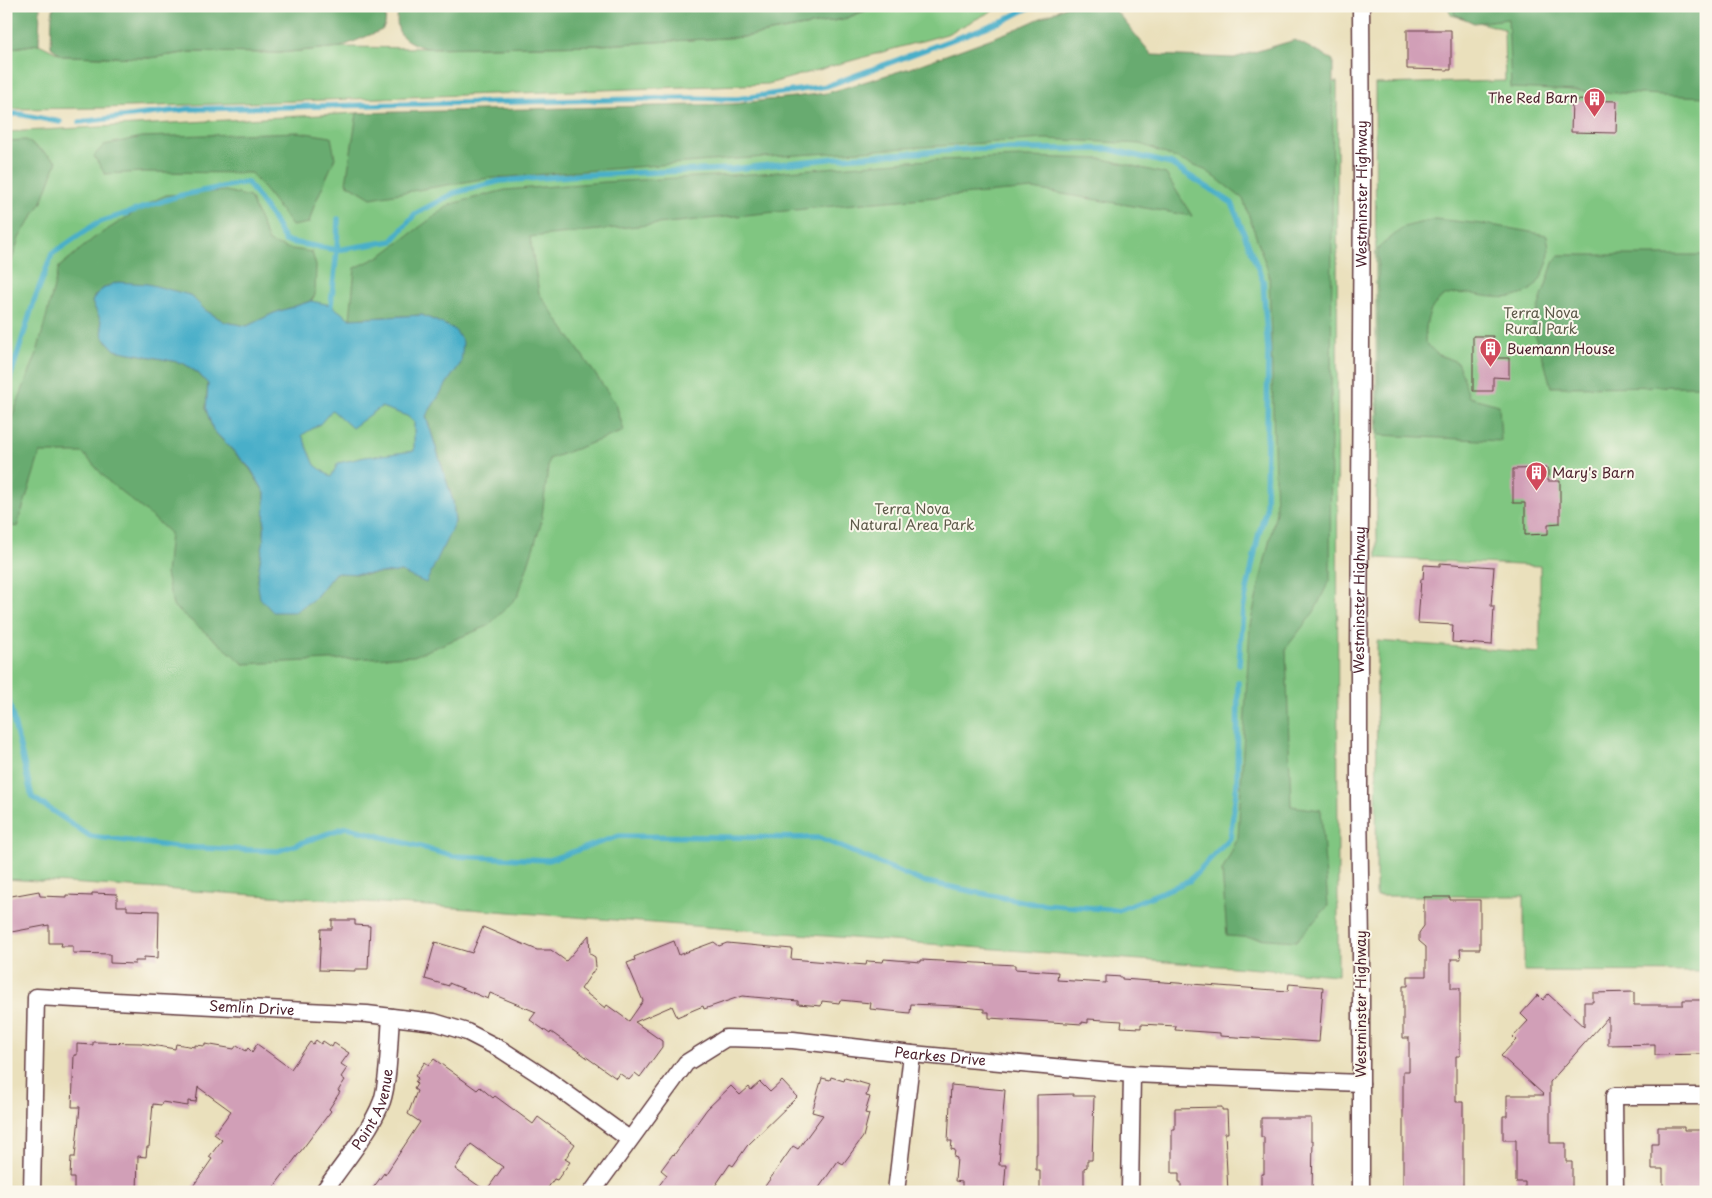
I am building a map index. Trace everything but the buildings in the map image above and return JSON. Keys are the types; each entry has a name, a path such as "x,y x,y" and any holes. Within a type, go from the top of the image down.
{"street":[{"name":"Westminster Highway","path":"1361,6 1362,191 1359,665 1361,1192"},
{"name":"Semlin Drive","path":"32,1192 36,997 367,1014 434,1022 468,1032 502,1050 545,1078 629,1139"},
{"name":"Point Avenue","path":"322,1192 367,1130 382,1101 386,1078 391,1016"},
{"name":"Pearkes Drive","path":"592,1192 686,1063 726,1038 793,1040 912,1054 1132,1074 1361,1083"},
{"path":"896,1192 912,1054"},
{"path":"1130,1192 1132,1074"},
{"path":"1615,1192 1614,1096 1706,1096"}],"green space":[{"path":"6,6 40,6 39,44 6,49"},
{"path":"54,6 387,6 385,25 382,30 341,47 279,53 190,52 150,58 62,56 51,47"},
{"path":"399,6 877,6 844,19 743,37 600,45 425,48 410,42 401,34 397,23"},
{"path":"877,6 1002,6 947,34 768,84 103,108 6,109 6,49 39,44 63,56 150,58 190,52 279,53 341,47 425,48 600,45 743,37 844,19"},
{"path":"1067,6 1112,6 1152,55 1234,58 1295,40 1333,60 1330,579 1314,612 1286,648 1291,806 1321,810 1328,906 1296,941 1227,936 1222,871 1238,838 1250,625 1276,512 1269,274 1243,199 1207,171 1141,144 1045,139 736,159 482,179 371,198 346,183 357,113 734,104 827,93 910,68 1014,30"},
{"name":"Terra Nova Rural Park","path":"1448,6 1706,6 1706,972 1524,971 1524,896 1376,896 1377,641 1540,653 1540,566 1377,558 1375,84 1505,81 1504,29 1451,15"},
{"path":"1454,6 1706,6 1706,97 1511,88 1508,19 1474,23 1454,14"},
{"name":"Terra Nova Natural Area Park","path":"959,82 1337,82 1338,975 443,907 6,879 6,132 357,113 685,121"},
{"path":"299,132 331,137 335,158 314,206 309,223 292,226 251,173 144,172 105,174 94,156 104,145 142,137"},
{"path":"26,140 57,161 42,202 19,238 6,279 6,141"},
{"path":"1024,157 1104,159 1166,174 1192,216 1033,189 864,203 530,237 539,293 616,404 624,431 549,459 541,524 518,596 488,626 414,656 244,664 173,606 166,574 170,533 108,481 83,453 40,453 17,527 8,525 6,432 37,353 59,267 94,238 151,202 166,195 226,191 250,197 269,242 286,248 312,252 316,266 315,295 311,301 274,313 247,326 225,322 205,310 190,295 106,286 95,295 92,302 101,321 103,337 115,350 183,363 198,373 208,384 206,409 213,430 250,469 265,493 264,537 257,580 315,598 335,573 401,572 455,523 453,501 426,416 461,363 454,329 422,315 350,319 355,268 382,255 451,204 505,190 751,174 910,161"},
{"path":"1435,219 1491,225 1547,235 1549,251 1547,265 1542,276 1531,289 1518,296 1504,298 1460,293 1447,295 1433,306 1427,321 1425,342 1437,354 1457,362 1469,397 1499,405 1501,441 1379,435 1378,248 1404,227"},
{"path":"1559,255 1706,255 1706,386 1551,387 1532,327 1553,263"}],"water":[{"path":"118,282 148,284 190,295 205,310 225,322 247,326 274,313 311,301 331,305 350,319 422,315 454,329 463,342 461,363 426,416 453,501 455,522 426,583 401,572 335,573 315,598 295,612 273,612 260,598 257,580 264,537 265,493 250,468 213,430 206,409 208,384 198,373 183,363 115,350 103,337 101,321 92,302 100,291","holes":["381,407 407,416 414,422 414,451 365,457 338,463 331,477 315,465 302,435 320,424 332,410 352,428"]}],"waterway":[{"path":"80,122 189,109 687,98 737,99 827,86 1005,20 1032,6"},
{"path":"6,114 19,114 60,122"},
{"path":"6,391 34,301 52,254 97,223 178,196 247,182 271,216 285,241 337,250 392,241 415,214 454,193 500,181 580,175 733,169 838,158 970,149 1109,149 1171,164 1232,203 1263,281 1268,351 1266,510 1259,533 1243,609 1239,664"},
{"path":"331,305 337,250 338,219"},
{"path":"6,690 32,797 90,836 175,847 278,851 346,827 453,856 549,860 619,836 820,838 921,881 1030,903 1118,910 1189,881 1230,838 1237,784 1238,682"}],"place":[{"name":"The Red Barn","path":"1594,117"},
{"name":"Buemann House","path":"1491,368"},
{"name":"Mary's Barn","path":"1536,492"}]}
